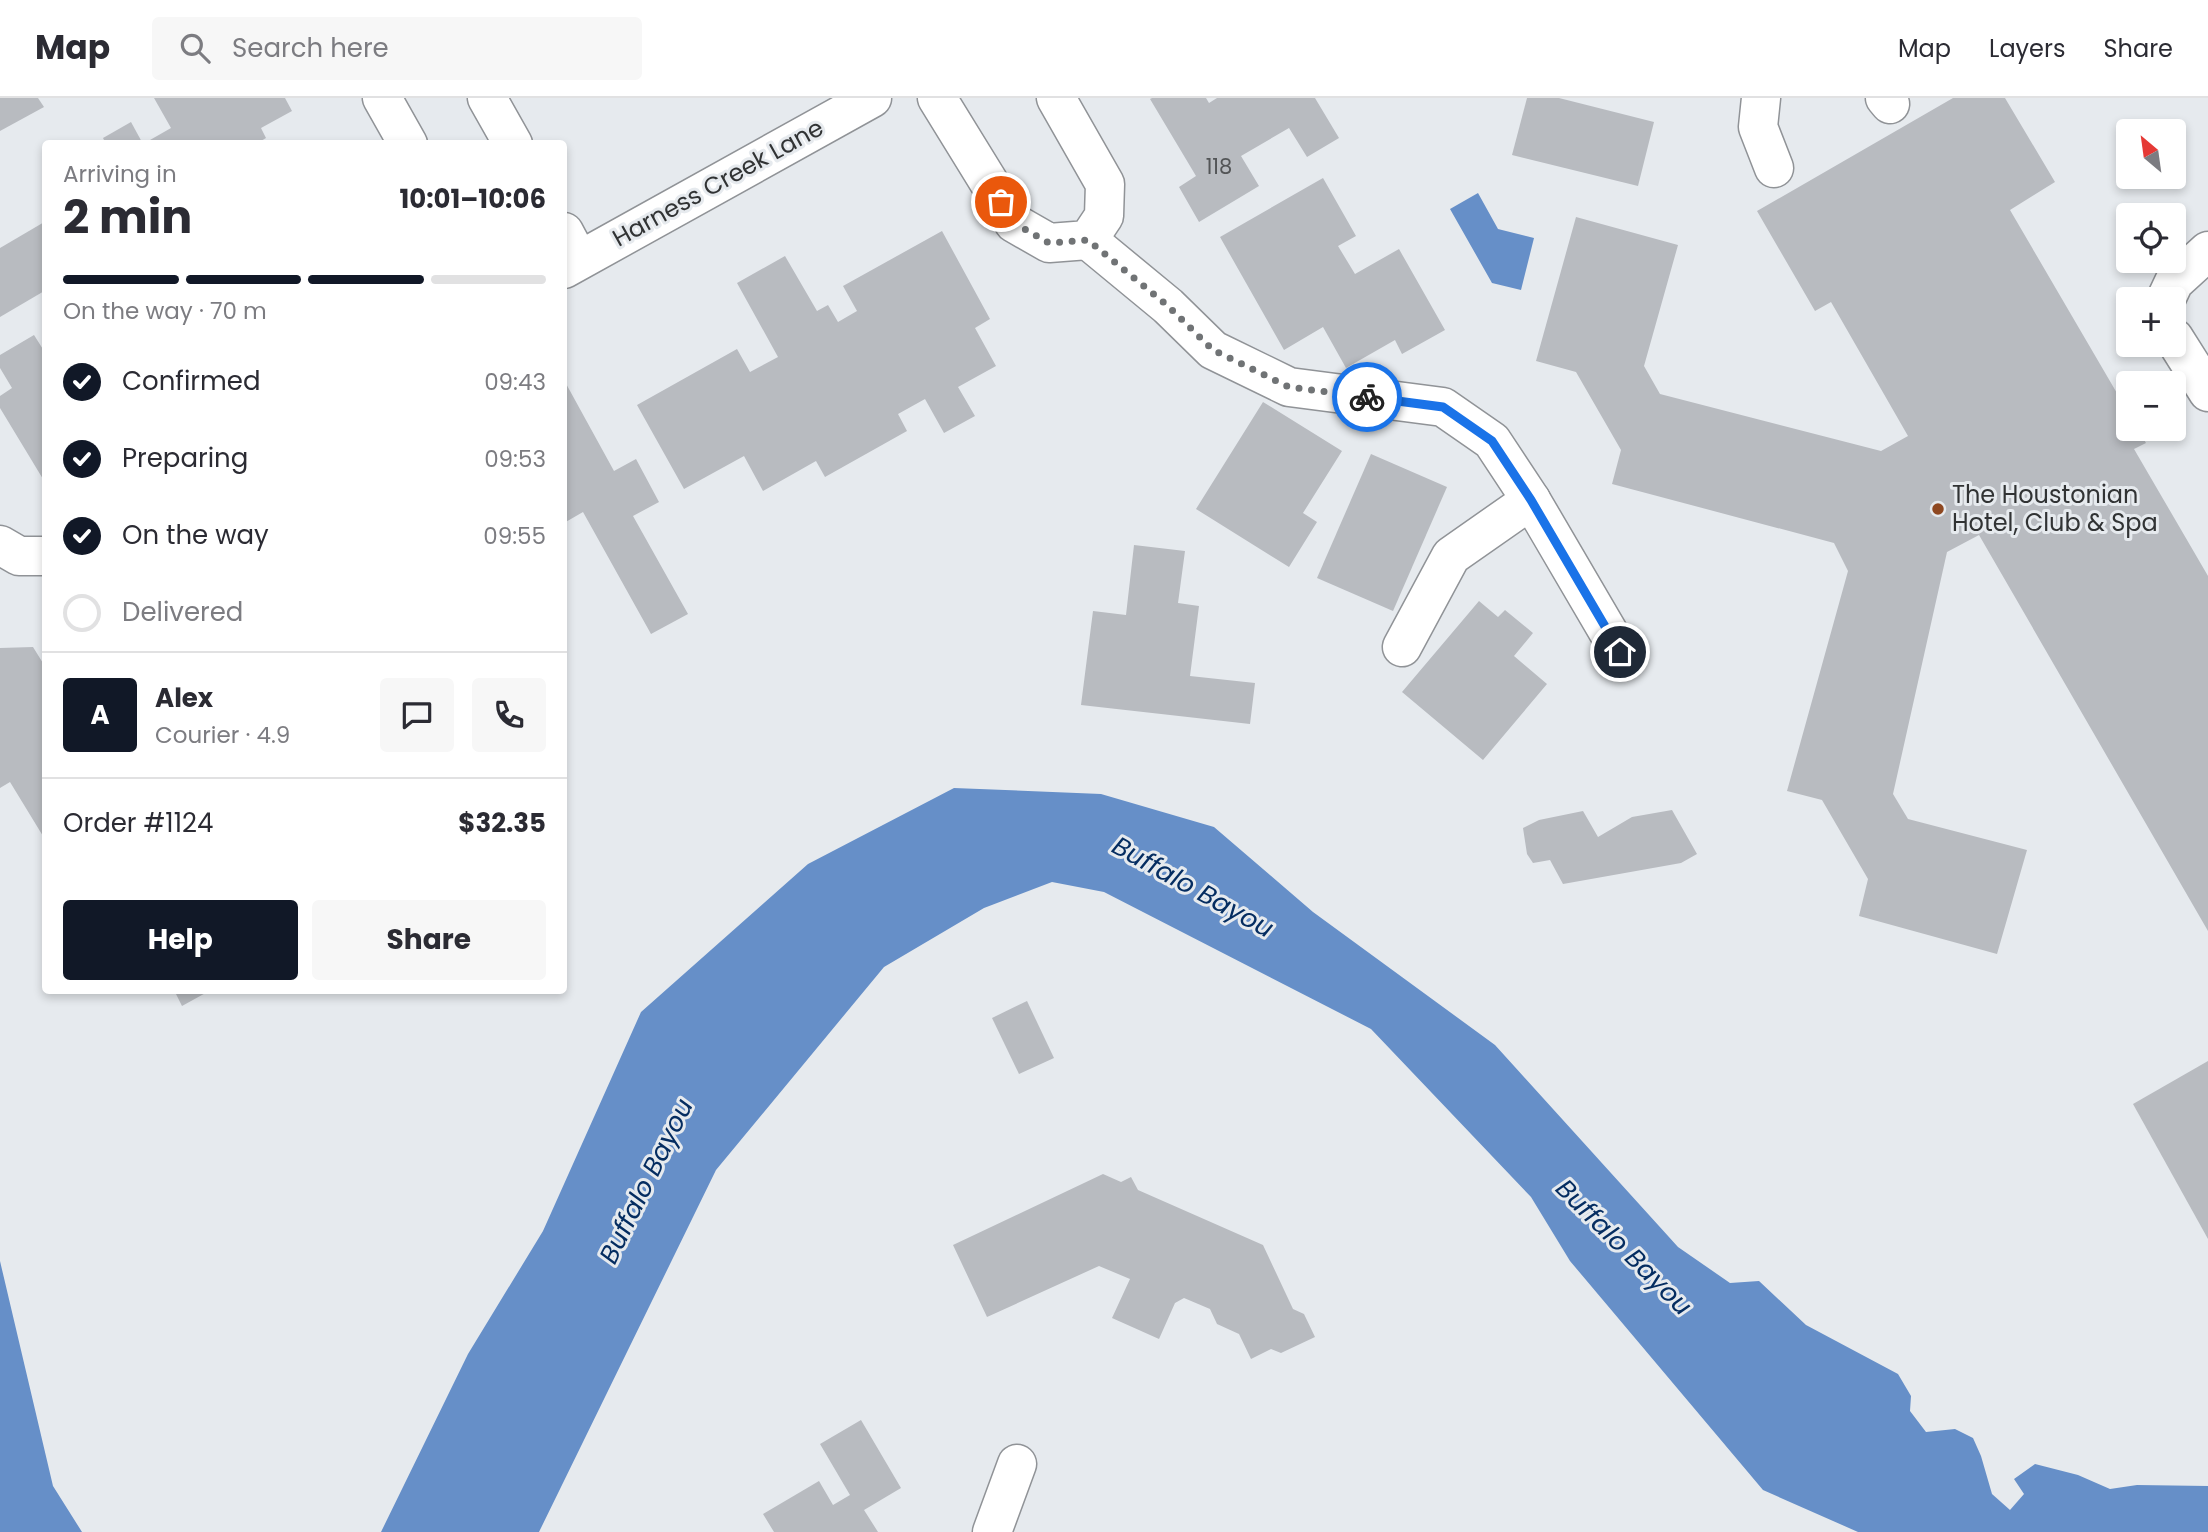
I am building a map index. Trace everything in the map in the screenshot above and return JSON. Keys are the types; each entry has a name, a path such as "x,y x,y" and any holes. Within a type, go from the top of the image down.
{"street":[{"path":"382,98 406,140"},
{"path":"487,98 511,140"},
{"name":"Harness Creek Lane","path":"569,254 872,98"},
{"path":"937,98 1014,223 1049,243 1088,240 1168,306 1213,350 1289,387 1443,407 1492,441 1531,500 1620,652"},
{"path":"1056,98 1105,184 1104,216 1088,240"},
{"path":"1761,98 1758,127 1774,168"},
{"path":"2172,287 2208,251"},
{"path":"2186,357 2208,392"},
{"path":"1402,647 1451,556 1531,500"},
{"path":"992,1532 1017,1464"}],"water":[{"path":"1478,193 1498,229 1534,238 1521,290 1492,283 1450,209"},
{"name":"Buffalo Bayou","path":"954,788 1101,794 1214,827 1313,912 1495,1045 1678,1247 1730,1283 1759,1281 1806,1325 1898,1374 1911,1396 1910,1411 1926,1432 1955,1429 1973,1438 1992,1494 2010,1510 2024,1494 2014,1479 2035,1464 2078,1475 2110,1489 2137,1485 2208,1486 2208,1532 1858,1532 1763,1490 1570,1261 1531,1197 1371,1029 1104,892 1052,882 984,908 884,967 716,1170 539,1532 381,1532 468,1354 543,1231 641,1012 808,864"},
{"path":"0,1261 53,1486 82,1532 0,1532"}],"building":[{"path":"0,98 38,98 44,107 0,131"},
{"path":"154,98 285,98 292,111 261,128 266,138 263,140 150,140 171,128"},
{"path":"1206,98 1209,103 1217,98 1315,98 1339,138 1307,157 1289,128 1241,156 1259,186 1199,222 1179,187 1196,176 1150,99"},
{"path":"1527,98 1559,98 1654,122 1638,186 1512,155"},
{"name":"The Houstonian Hotel, Club & Spa","path":"1953,98 2005,98 2055,182 2010,210 2116,391 2116,441 2145,441 2146,443 2134,449 2208,576 2208,931 1979,535 1947,552 1893,794 1908,819 2027,850 1997,954 1859,916 1868,879 1822,800 1787,791 1848,571 1834,543 1612,484 1621,450 1576,372 1536,361 1576,217 1678,245 1644,366 1660,394 1881,451 1908,436 1831,302 1815,311 1757,211"},
{"path":"131,122 141,140 104,140 103,138"},
{"path":"1323,178 1356,236 1338,246 1355,274 1399,249 1445,330 1402,354 1395,340 1346,368 1323,327 1284,350 1220,237"},
{"path":"42,223 42,292 0,317 0,248"},
{"path":"942,231 990,319 975,328 996,366 958,387 975,416 944,433 925,399 898,414 907,431 825,477 816,461 763,491 744,456 684,489 637,405 737,349 750,372 778,357 737,283 785,256 817,311 828,305 838,322 857,311 843,286"},
{"path":"34,335 42,348 42,477 0,408 0,396 12,388 0,368 0,355"},
{"path":"567,385 614,471 636,459 659,502 633,516 688,614 651,634 583,512 567,521"},
{"path":"1263,402 1342,451 1303,513 1317,522 1289,567 1196,509"},
{"path":"1371,454 1447,487 1393,611 1317,578"},
{"path":"1134,545 1185,551 1178,603 1199,606 1190,676 1255,683 1250,724 1081,705 1093,611 1126,615"},
{"path":"1479,601 1498,617 1505,610 1533,633 1514,656 1547,684 1483,760 1402,692"},
{"path":"33,647 42,662 42,834 10,782 0,788 0,648"},
{"path":"1672,810 1697,854 1681,863 1563,884 1550,860 1533,863 1527,854 1523,828 1539,820 1583,811 1598,837 1632,817"},
{"path":"176,994 204,994 182,1006"},
{"path":"1027,1001 1054,1058 1019,1074 992,1018"},
{"path":"2208,1061 2208,1239 2133,1104"},
{"path":"1103,1174 1121,1182 1131,1177 1138,1190 1263,1245 1293,1309 1304,1314 1315,1337 1281,1353 1271,1349 1251,1359 1239,1334 1217,1324 1210,1309 1184,1298 1175,1303 1159,1339 1112,1318 1130,1279 1099,1266 987,1317 953,1245"},
{"path":"861,1420 901,1488 864,1510 878,1532 774,1532 763,1514 819,1481 833,1505 850,1495 820,1444"}],"way so far":[{"path":"1001,202 1014,223 1049,243 1088,240 1168,306 1213,350 1289,387 1367,397"}],"place":[{"name":"The Houstonian Hotel, Club & Spa","path":"1938,509"}],"route":[{"path":"1367,397 1443,407 1492,441 1531,500 1620,652"}]}
